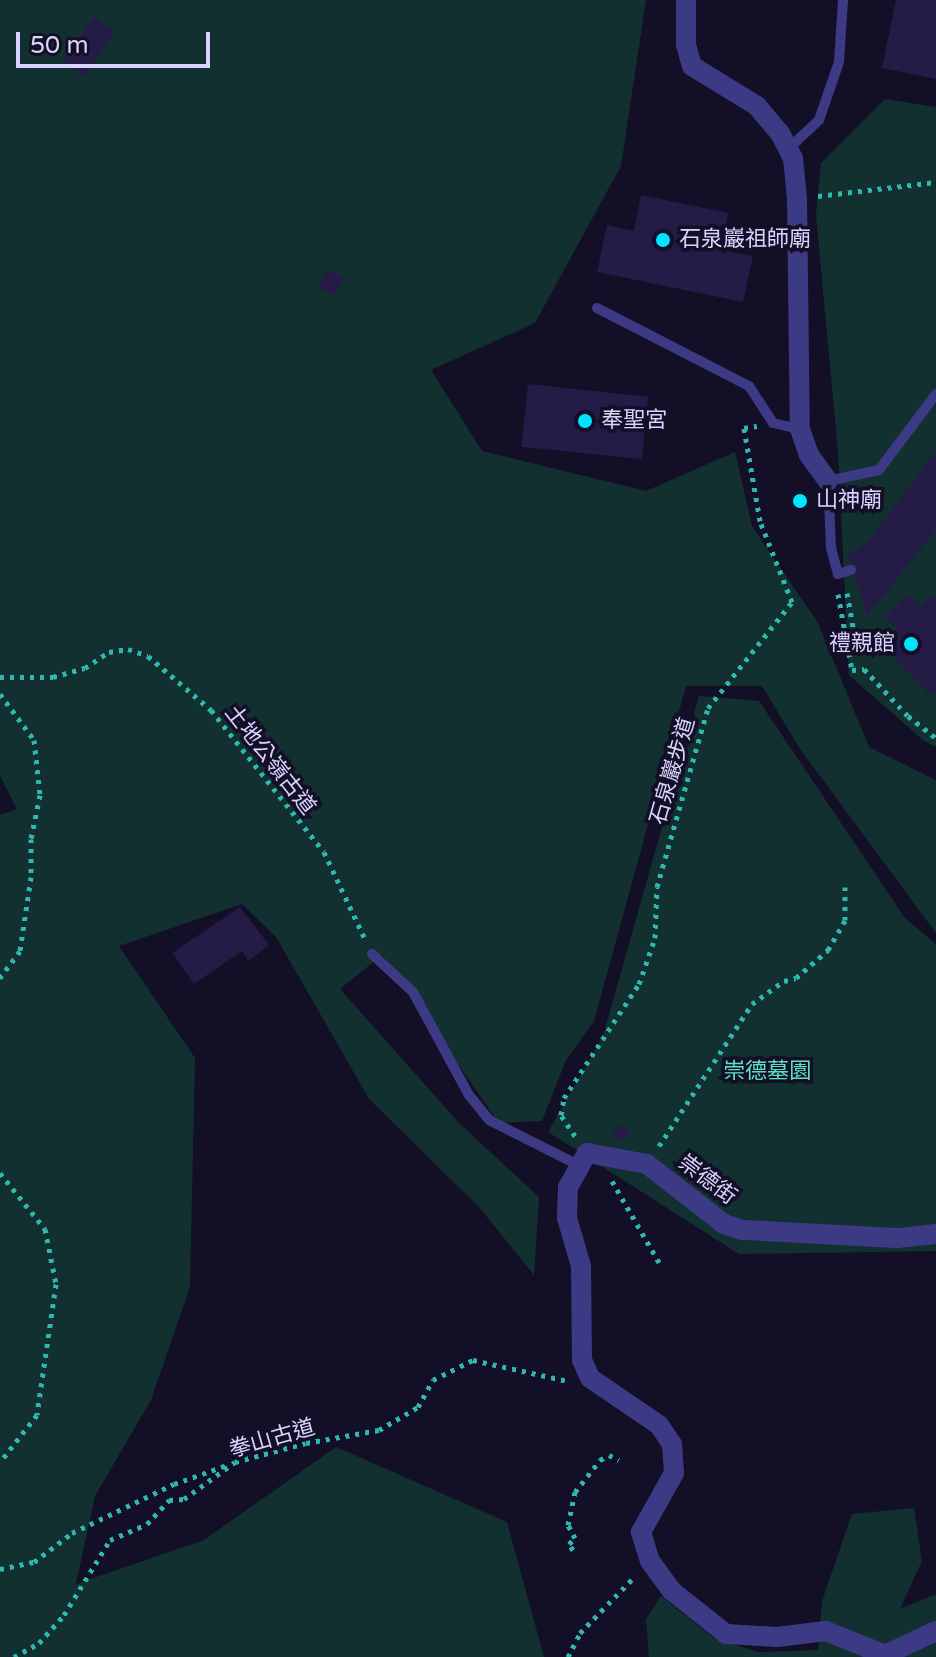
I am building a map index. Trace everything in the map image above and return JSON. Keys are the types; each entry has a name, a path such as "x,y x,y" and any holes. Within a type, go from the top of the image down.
{"street":[{"path":"686,0 686,45 692,66 757,106 780,133 788,149 797,199 800,429 809,455 828,481"},
{"path":"583,1159 568,1187 567,1218 581,1266 582,1360 590,1378 659,1425 672,1444 674,1473 641,1532 650,1561 672,1591 726,1634 777,1637 826,1631 885,1655 936,1631"},
{"name":"崇德街","path":"583,1159 647,1164 724,1224 742,1230 897,1238 936,1234"}],"lane":[{"path":"788,149 819,120 839,62 843,0"},
{"path":"597,308 749,386 773,423 800,429"},
{"path":"851,570 838,574 831,547 828,481 879,470 936,394"},
{"path":"372,954 413,992 469,1095 489,1120 583,1159"}],"path":[{"path":"797,199 936,182"},
{"name":"石泉巖步道","path":"583,1159 561,1115 564,1098 639,984 655,938 657,887 708,708 792,602 760,521 744,428 773,423"},
{"path":"847,593 853,628"},
{"path":"838,594 852,670 864,669 908,716 936,738"},
{"name":"土地公嶺古道","path":"0,677 53,677 85,668 109,652 128,649 148,656 211,710 324,852 372,954"},
{"path":"0,694 34,740 40,795 31,839 31,877 20,951 0,978"},
{"path":"647,1164 752,1004 784,981 796,978 828,950 845,920 845,887"},
{"path":"583,1159 613,1182 661,1266"},
{"path":"0,1173 45,1229 56,1284 37,1415 0,1462"},
{"name":"拳山古道","path":"14,1657 39,1643 64,1615 110,1540 147,1524 169,1500 184,1499 235,1462 306,1443 379,1430 418,1407 433,1380 473,1360 574,1383 590,1378"},
{"path":"573,1550 569,1544 575,1538 568,1525 575,1492 600,1460 609,1455 619,1460"},
{"path":"0,1569 34,1562 72,1533 174,1484 235,1462"},
{"path":"568,1657 580,1633 650,1561"}],"green space":[{"path":"0,0 646,0 621,166 535,323 431,370 482,451 646,491 735,452 752,526 818,623 869,747 936,780 936,933 800,749 762,686 686,686 594,1021 566,1060 542,1121 499,1123 382,955 340,989 459,1123 539,1197 534,1275 479,1207 369,1099 276,937 242,904 119,946 195,1058 190,1287 151,1400 95,1496 76,1584 204,1540 336,1447 507,1522 544,1657 0,1657 0,815 17,809 0,776"},
{"path":"885,99 936,107 936,747 924,741 849,675 838,452 816,215 821,163"},
{"name":"崇德墓園","path":"699,696 759,701 905,918 936,944 936,1251 739,1254 548,1132 603,1036"},
{"path":"914,1508 922,1561 900,1609 936,1594 936,1657 649,1657 646,1619 661,1596 715,1639 759,1652 818,1650 822,1601 852,1514"}],"building":[{"path":"896,0 936,0 936,79 882,68"},
{"path":"94,17 115,32 83,76 62,61"},
{"name":"石泉巖祖師廟","path":"641,195 728,213 721,250 753,256 743,302 597,272 607,225 634,231"},
{"path":"327,269 344,278 334,296 318,287"},
{"name":"奉聖宮","path":"528,384 648,397 642,459 521,447"},
{"path":"936,451 936,529 868,616 848,556 870,539"},
{"name":"禮親館","path":"908,594 921,606 931,596 936,597 936,693 929,694 886,649 887,639 897,629 885,616"},
{"path":"240,907 269,945 248,961 242,951 194,984 172,953"},
{"path":"619,1125 626,1127 628,1135 622,1140 614,1138 613,1130"}],"place":[{"name":"石泉巖祖師廟","path":"663,240"},
{"name":"奉聖宮","path":"585,421"},
{"name":"山神廟","path":"800,501"},
{"name":"禮親館","path":"911,644"}]}
